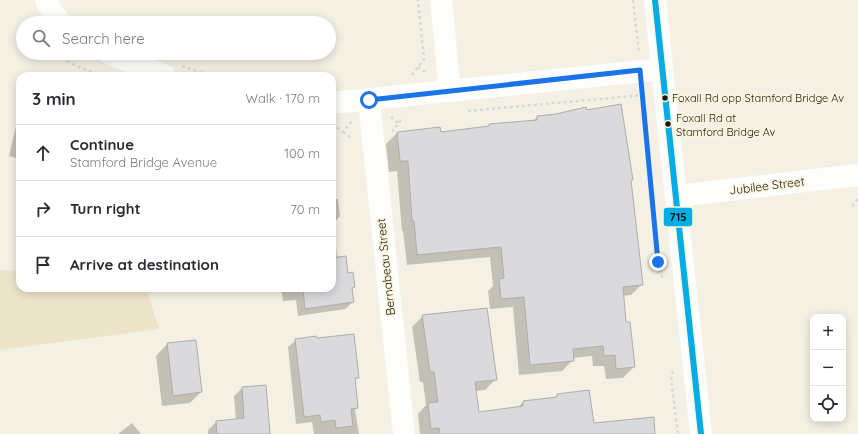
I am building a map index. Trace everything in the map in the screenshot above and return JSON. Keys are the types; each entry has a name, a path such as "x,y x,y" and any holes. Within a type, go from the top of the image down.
{"street":[{"path":"46,0 55,16"},
{"path":"441,0 450,91"},
{"path":"655,0 702,434"},
{"path":"126,60 155,72"},
{"path":"336,103 640,70 662,69"},
{"name":"Bernabeau Street","path":"369,100 404,434"},
{"name":"Jubilee Street","path":"677,196 858,175"}],"path":[{"path":"411,75 424,59 418,0"},
{"path":"633,0 658,262 664,282"},
{"path":"66,60 91,72"},
{"path":"465,111 643,95"},
{"path":"390,135 403,117 411,116"},
{"path":"852,206 858,199"},
{"path":"674,368 671,379 678,434"}],"shaded area":[{"path":"0,270 16,271 16,292 147,292 159,329 0,350"}],"building":[{"path":"621,104 633,180 631,180 643,285 623,287 626,322 630,322 635,367 616,369 615,355 604,356 603,346 573,349 574,361 530,365 524,297 501,299 499,279 504,278 501,247 417,255 414,221 412,221 408,161 400,161 397,132 440,127 441,132 489,126 489,124 537,120 537,116 556,114 586,107 587,110"},
{"path":"346,256 348,273 353,272 355,287 352,288 354,302 305,309 303,292 336,292 336,257"},
{"path":"487,308 497,380 475,382 479,412 523,406 523,401 557,397 557,394 589,390 594,423 654,417 655,434 440,434 439,428 431,429 428,403 438,402 434,372 430,372 422,315"},
{"path":"354,334 359,378 355,378 358,408 351,409 353,426 336,428 335,420 321,422 320,415 304,417 295,339 316,336 317,338"},
{"path":"196,340 202,392 173,396 167,343"},
{"path":"266,385 270,434 217,434 216,421 244,418 242,387"}],"transit line":[{"name":"715","path":"655,0 701,434"}],"place":[{"name":"Foxall Rd opp Stamford Bridge Av","path":"665,98"},
{"name":"Foxall Rd at Stamford Bridge Av","path":"668,124"}],"route":[{"path":"369,100 640,70 658,262"}]}
